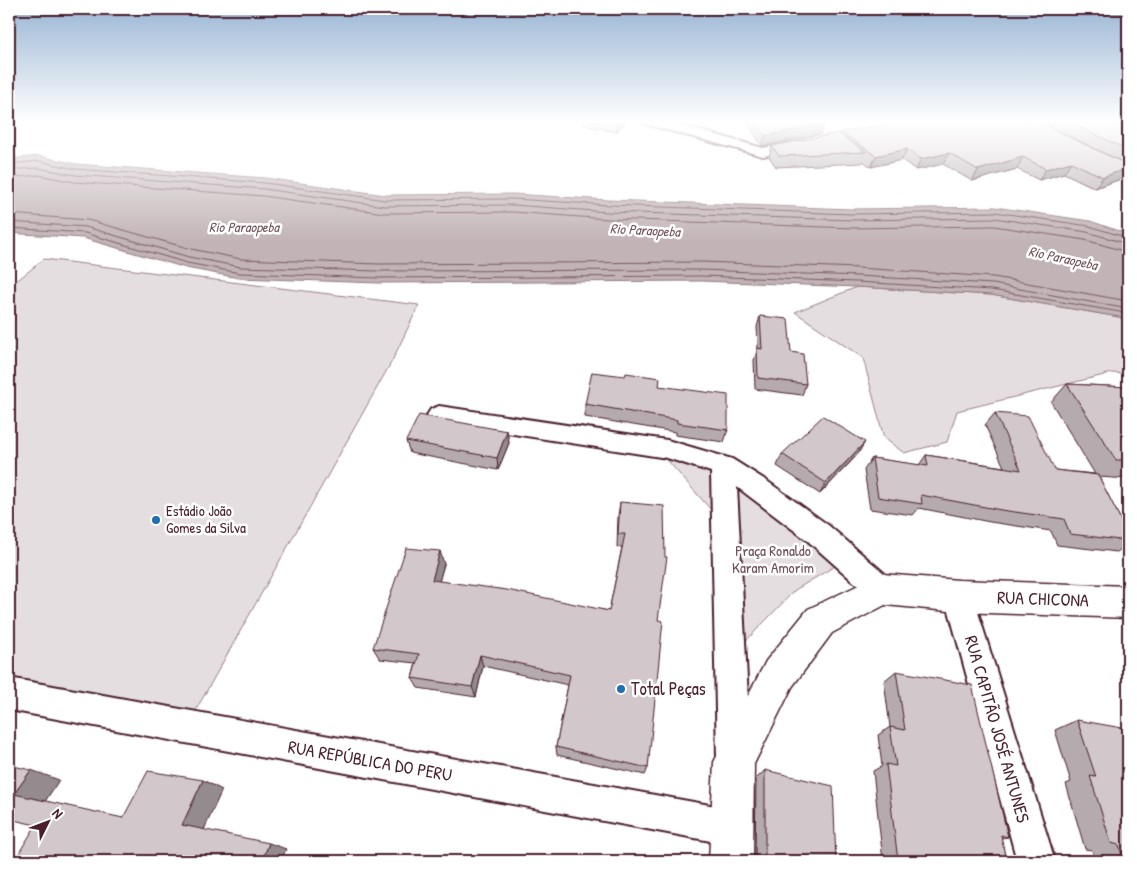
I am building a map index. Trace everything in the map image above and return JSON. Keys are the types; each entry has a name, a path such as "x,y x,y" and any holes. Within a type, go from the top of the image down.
{"main road":[{"name":"RUA CHICONA","path":"882,589 959,596 1128,602"},
{"path":"732,844 734,762 779,674 820,621 882,589"}],"street":[{"path":"439,415 667,450 723,466 758,488 818,533 882,589"},
{"path":"723,466 734,762"},
{"name":"RUA CAPITÃO JOSÉ ANTUNES","path":"959,596 1036,861"},
{"name":"RUA REPÚBLICA DO PERU","path":"9,694 172,723 732,844"}],"green space":[{"name":"Estádio João Gomes da Silva","path":"44,259 419,305 392,361 192,717 9,679 9,287"},
{"path":"857,287 991,295 1119,317 1128,321 1128,374 1112,373 957,411 947,442 904,453 884,438 863,358 795,312"},
{"name":"Praça Ronaldo Karam Amorim","path":"661,453 718,469 719,519"},
{"name":"Praça Ronaldo Karam Amorim","path":"733,485 840,563 795,590 741,646"}],"water":[{"name":"Rio Paraopeba","path":"9,162 65,162 265,178 385,195 513,194 609,200 852,209 995,207 1090,221 1128,234 1128,321 1119,317 991,295 857,287 701,281 378,283 239,278 186,268 83,238 9,233"}],"building":[{"path":"964,162 1007,162 978,170"},
{"path":"1032,162 1121,162 1128,165 1128,168 1103,177 1071,162 1046,169"},
{"path":"760,316 788,319 791,352 803,354 806,384 758,378 757,348 762,349"},
{"path":"592,372 625,376 626,373 660,378 659,386 728,395 728,430 677,423 677,420 585,404"},
{"path":"1067,384 1128,387 1128,460 1116,460"},
{"path":"995,413 1028,416 1055,470 1098,475 1128,534 1128,541 1070,534 1064,519 1001,510 921,495 922,504 878,497 872,458 928,466 926,455 1021,470"},
{"path":"419,415 507,431 497,458 406,441"},
{"path":"823,416 865,442 826,483 782,454"},
{"path":"620,502 664,506 665,557 667,557 658,620 663,621 648,768 556,747 570,675 480,655 472,687 412,678 419,654 373,648 406,548 440,551 432,580 507,590 609,611 625,534 618,534"},
{"path":"896,671 972,685 1008,837 1001,835 1006,861 898,861 886,764 896,766 890,727 905,730"},
{"path":"1077,720 1128,729 1128,861 1124,861 1119,845 1111,843 1090,776 1096,777"},
{"path":"9,765 31,770 14,794 123,818 148,771 203,780 182,825 269,843 262,861 14,861 36,825 9,819"},
{"path":"765,770 833,786 836,861 762,861 762,858 765,856"}],"place":[{"name":"Estádio João Gomes da Silva","path":"156,520"},
{"name":"Total Peças","path":"621,689"}]}
